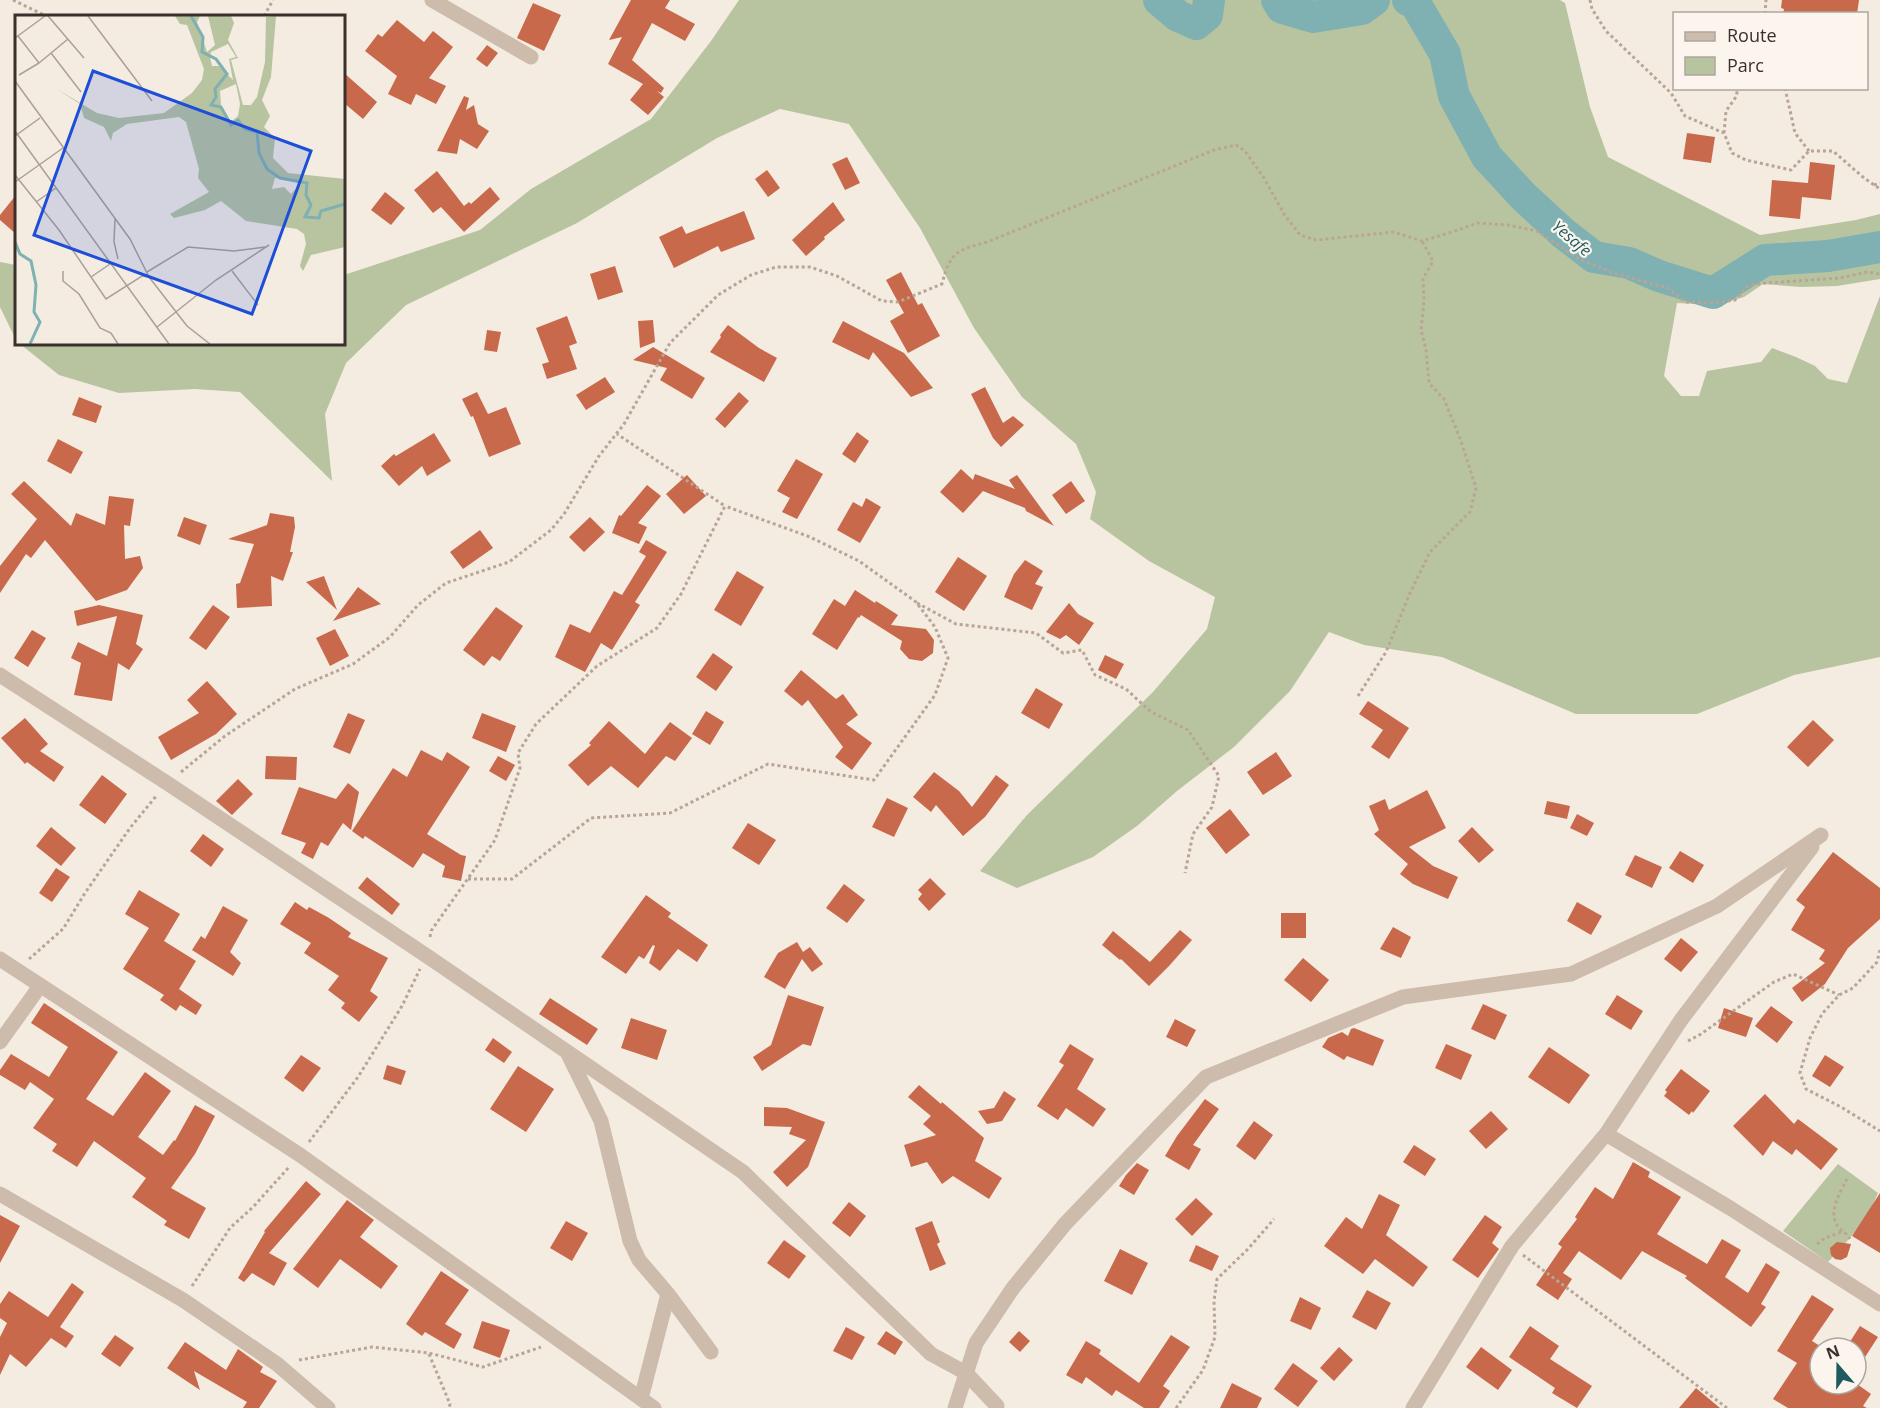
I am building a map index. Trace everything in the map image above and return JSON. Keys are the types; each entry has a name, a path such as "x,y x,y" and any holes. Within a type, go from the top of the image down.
{"street":[{"path":"432,0 531,57"},
{"path":"0,675 427,956 743,1172 931,1354 966,1373 995,1407"},
{"path":"955,1408 976,1343 1013,1288 1065,1224 1206,1077 1404,997 1570,974 1717,906 1821,835 1681,1020 1606,1134 1512,1246 1413,1408"},
{"path":"0,959 300,1155 654,1408"},
{"path":"0,1042 40,986"},
{"path":"565,1049 601,1121 630,1241 639,1260 668,1294 711,1352"},
{"path":"1606,1134 1730,1208 1880,1305"},
{"path":"0,1194 183,1300 277,1364 328,1408"},
{"path":"641,1399 668,1294"}],"path":[{"path":"13,0 44,15"},
{"path":"265,15 273,0"},
{"path":"1590,0 1592,9 1606,31 1671,93 1685,116 1724,133"},
{"path":"1738,90 1736,97 1726,111 1724,133 1732,153 1746,160 1791,170 1809,151 1833,151 1880,189"},
{"path":"1785,90 1796,133 1809,151"},
{"path":"16,970 63,929 130,828 166,783 225,736 294,689 353,664 390,637 418,605 446,583 509,562 552,530 599,456 624,424 670,343 718,295 752,274 776,267 810,267 837,276 882,301 898,302 942,284 947,264 963,249 987,242 1214,150 1236,145 1245,151 1264,178 1284,214 1300,235 1316,240 1394,232 1422,241 1478,223 1508,225 1537,231 1579,259 1617,274 1668,288 1685,302 1711,303 1735,300 1749,285 1840,278 1867,272 1880,274"},
{"path":"1874,184 1880,183"},
{"path":"1358,696 1386,652 1430,552 1470,512 1476,488 1461,441 1443,399 1429,383 1426,349 1421,330 1424,301 1423,279 1433,261 1422,241"},
{"path":"617,434 724,506 810,537 836,549 859,561 916,602 956,624 1036,633 1063,653 1082,650 1095,675 1126,689 1151,712 1188,730 1219,776 1212,807 1193,834 1185,873"},
{"path":"183,1300 230,1228 253,1207 300,1155 358,1077 402,1006 427,956 431,931 495,840 520,768 518,753 536,724 597,666 657,628 681,594 724,506"},
{"path":"468,879 512,879 591,818 670,813 768,764 874,780 935,695 948,658 935,627 916,602"},
{"path":"1880,950 1878,962 1853,988 1839,995 1822,1014 1810,1038 1800,1074 1806,1089 1880,1131"},
{"path":"1658,1055 1701,1034 1774,982 1793,975 1839,995"},
{"path":"1847,1179 1835,1204 1835,1222 1850,1239"},
{"path":"1176,1408 1203,1370 1215,1336 1214,1301 1217,1279 1248,1249 1274,1219"},
{"path":"1815,1246 1825,1238 1844,1231"},
{"path":"1512,1246 1727,1408"},
{"path":"277,1364 372,1347 429,1353 483,1367 559,1341"},
{"path":"429,1353 450,1404 449,1408"}],"green space":[{"path":"739,0 1560,0 1565,3 1590,107 1608,157 1760,235 1880,214 1880,279 1837,286 1801,287 1763,284 1744,297 1717,305 1677,303 1664,376 1681,396 1699,396 1707,371 1761,362 1772,348 1815,366 1828,379 1847,383 1880,296 1880,657 1794,675 1697,714 1576,714 1442,657 1364,645 1329,632 1290,691 1234,747 1177,791 1137,826 1093,857 1017,888 980,871 1027,815 1153,692 1207,629 1215,597 1149,561 1090,519 1096,492 1076,444 1022,397 974,328 920,228 849,124 780,109 717,138 577,223 406,305 346,363 325,414 332,481 240,392 195,389 119,393 59,375 21,345 345,345 345,275 480,230 531,189 651,119 711,41"},
{"path":"0,262 15,265 15,338 0,307"},
{"path":"1838,1164 1878,1193 1863,1221 1828,1262 1783,1231"}],"building":[{"path":"631,0 670,0 665,8 695,24 685,41 652,23 632,60 664,88 661,93 657,91 664,97 648,115 630,100 643,84 608,64 622,37 609,40"},
{"path":"1782,0 1859,0 1857,12 1783,12 1784,9 1781,8"},
{"path":"533,3 561,15 544,51 517,38"},
{"path":"397,20 424,42 433,31 453,47 429,78 446,86 436,104 416,94 411,105 388,94 397,76 365,51 378,34 382,37"},
{"path":"487,45 498,53 487,67 476,59"},
{"path":"345,74 377,102 363,119 345,104"},
{"path":"464,96 469,98 466,110 474,105 478,124 489,131 477,149 460,139 457,154 437,151"},
{"path":"1687,133 1715,137 1711,163 1683,159"},
{"path":"847,157 860,183 845,190 832,164"},
{"path":"1810,162 1835,165 1831,200 1802,197 1800,219 1769,216 1772,180 1808,183"},
{"path":"767,170 780,188 768,197 755,179"},
{"path":"437,171 464,206 469,202 471,204 490,187 500,199 464,232 441,207 433,213 414,190"},
{"path":"385,192 405,208 391,225 371,210"},
{"path":"15,196 15,233 0,220 0,215"},
{"path":"833,202 845,220 806,256 792,240"},
{"path":"744,211 755,239 721,252 718,246 674,268 659,237 682,226 686,234"},
{"path":"615,266 623,292 598,300 590,274"},
{"path":"901,272 918,305 922,303 940,336 908,353 890,321 904,313 886,280"},
{"path":"567,316 577,343 569,346 577,369 547,379 542,364 549,362 536,328"},
{"path":"653,320 655,342 640,348 638,321"},
{"path":"843,321 904,353 933,388 911,397 873,352 869,360 832,342"},
{"path":"728,325 777,358 764,382 710,352"},
{"path":"487,330 501,332 497,352 484,350"},
{"path":"653,347 705,378 692,399 660,380 667,368 633,360"},
{"path":"605,377 615,392 586,410 576,395"},
{"path":"985,387 1003,423 1013,416 1024,425 1001,447 993,438 971,394"},
{"path":"477,392 488,414 506,407 521,444 489,457 473,416 471,417 462,399"},
{"path":"739,392 749,401 725,428 715,419"},
{"path":"79,397 102,406 96,423 72,415"},
{"path":"857,432 869,441 855,463 842,454"},
{"path":"434,433 451,461 427,476 422,466 399,486 381,466 394,454 396,456"},
{"path":"58,439 83,452 71,474 47,461"},
{"path":"796,459 823,474 797,519 782,512 790,498 777,491"},
{"path":"961,469 973,480 975,474 1015,489 1009,480 1017,475 1054,526 1026,511 1025,508 983,491 963,513 940,492"},
{"path":"687,475 706,496 684,514 666,494"},
{"path":"24,481 71,526 76,513 105,525 109,496 134,499 130,526 124,525 125,559 140,556 143,568 127,590 96,601 45,540 31,558 26,554 0,593 0,566 37,519 11,494"},
{"path":"1071,481 1085,501 1066,514 1052,495"},
{"path":"647,485 661,496 638,523 647,527 639,544 612,533 619,515 621,516"},
{"path":"866,498 881,507 860,543 837,530 853,502 862,507"},
{"path":"270,513 294,517 295,527 290,552 293,552 283,581 271,576 272,606 237,608 236,584 240,583 254,544 228,539 267,525"},
{"path":"184,517 207,525 200,545 177,536"},
{"path":"590,517 605,532 584,552 569,537"},
{"path":"480,530 493,548 463,569 450,552"},
{"path":"646,540 667,552 635,602 640,605 612,650 601,643 585,672 555,657 570,624 590,633 614,591 622,595 646,556 639,552"},
{"path":"958,557 987,576 964,611 935,592"},
{"path":"1025,560 1043,571 1035,584 1043,587 1032,610 1004,597 1014,574"},
{"path":"737,571 764,587 741,626 714,610"},
{"path":"324,576 337,610 306,582"},
{"path":"358,587 381,604 333,621"},
{"path":"855,590 898,615 891,625 926,629 934,640 933,653 922,661 909,659 900,649 902,641 861,615 837,650 812,634 834,599 845,606"},
{"path":"1069,603 1078,614 1094,623 1079,645 1066,635 1060,639 1046,632"},
{"path":"99,605 143,615 136,644 143,649 129,670 118,663 112,701 74,695 81,663 71,658 78,642 113,659 107,656 117,616 77,626 74,611"},
{"path":"213,605 230,617 206,650 189,638"},
{"path":"496,607 523,626 500,661 492,656 484,666 463,650"},
{"path":"335,629 349,656 330,666 316,638"},
{"path":"32,630 46,638 28,667 14,658"},
{"path":"713,653 733,667 716,691 696,677"},
{"path":"1105,655 1124,664 1116,679 1098,670"},
{"path":"801,670 836,699 843,694 858,715 846,724 872,743 852,770 835,757 843,747 808,700 802,706 784,691"},
{"path":"207,681 237,714 216,734 171,760 158,737 199,713 187,700"},
{"path":"1036,688 1063,704 1049,729 1021,713"},
{"path":"1368,701 1409,728 1389,759 1371,747 1383,730 1359,714"},
{"path":"706,711 724,722 710,745 692,734"},
{"path":"348,713 365,720 350,754 333,747"},
{"path":"482,713 516,726 506,752 472,738"},
{"path":"25,718 48,744 40,751 64,767 54,782 27,762 25,764 1,738"},
{"path":"1813,720 1834,740 1808,767 1787,747"},
{"path":"609,721 645,754 670,722 692,738 675,761 666,756 638,788 611,766 588,786 568,765 591,745 589,743"},
{"path":"421,750 442,761 447,752 470,767 427,834 466,856 461,881 442,877 445,866 423,853 413,868 365,836 363,839 352,831 393,768 407,777"},
{"path":"1276,752 1292,776 1263,795 1247,772"},
{"path":"266,756 297,757 296,780 265,779"},
{"path":"498,756 515,765 506,781 489,771"},
{"path":"934,772 959,791 972,807 996,775 1009,785 985,817 963,836 936,805 931,812 913,797"},
{"path":"102,775 127,794 105,824 79,805"},
{"path":"238,779 253,794 232,815 216,801"},
{"path":"348,783 359,792 351,830 343,823 328,846 321,842 313,859 301,853 306,843 281,834 299,787 336,799"},
{"path":"1427,790 1446,828 1409,847 1433,866 1458,877 1448,899 1413,884 1400,874 1408,864 1374,834 1379,830 1369,806 1385,799 1389,810"},
{"path":"887,798 908,808 894,837 872,827"},
{"path":"1547,801 1570,806 1567,819 1544,814"},
{"path":"1230,809 1250,835 1226,854 1206,828"},
{"path":"1577,814 1594,823 1587,836 1570,828"},
{"path":"748,823 776,840 759,865 732,848"},
{"path":"51,827 76,848 61,866 36,846"},
{"path":"1472,827 1494,850 1479,863 1458,841"},
{"path":"203,834 224,849 211,867 190,851"},
{"path":"1680,851 1704,865 1693,883 1669,868"},
{"path":"1833,852 1880,888 1880,919 1848,948 1825,984 1802,1002 1792,988 1825,963 1819,959 1825,950 1791,930 1805,907 1796,900"},
{"path":"1635,855 1662,867 1652,888 1625,875"},
{"path":"56,868 70,877 52,902 39,893"},
{"path":"367,877 400,904 392,915 358,888"},
{"path":"930,878 946,894 929,911 918,899 922,894 918,890"},
{"path":"844,884 865,900 847,923 826,908"},
{"path":"139,890 180,914 164,941 196,961 179,989 202,1005 196,1015 180,1005 176,1011 160,1000 164,995 123,969 149,928 125,914"},
{"path":"646,895 671,913 668,917 708,945 697,962 678,949 660,971 649,963 655,946 653,945 644,959 639,956 626,974 601,957"},
{"path":"295,902 307,910 309,907 329,918 351,933 348,937 388,958 370,991 378,997 359,1022 341,1008 345,1003 328,990 339,976 304,953 311,943 280,924"},
{"path":"1577,902 1602,916 1591,935 1567,921"},
{"path":"223,906 248,920 230,952 241,963 233,976 192,950 201,936 205,939"},
{"path":"1281,913 1306,913 1306,938 1281,938"},
{"path":"1393,927 1411,937 1401,958 1380,949"},
{"path":"1180,930 1192,940 1149,986 1121,959 1102,945 1113,931 1150,962"},
{"path":"1681,938 1698,952 1681,972 1664,959"},
{"path":"797,942 803,952 810,947 823,964 812,972 802,959 785,989 764,977 778,953"},
{"path":"1303,958 1329,980 1311,1002 1284,980"},
{"path":"788,995 824,1007 811,1046 803,1044 762,1071 753,1057 771,1045"},
{"path":"1617,995 1643,1011 1631,1030 1605,1014"},
{"path":"550,998 598,1029 587,1045 539,1014"},
{"path":"44,1003 118,1052 86,1099 113,1116 145,1072 171,1091 138,1137 163,1155 175,1141 195,1105 215,1116 195,1154 171,1188 206,1208 189,1239 164,1225 167,1221 132,1197 146,1178 94,1141 77,1167 52,1151 57,1144 33,1128 54,1099 30,1082 25,1090 0,1075 0,1070 11,1054 49,1077 68,1047 31,1023"},
{"path":"1483,1004 1507,1015 1495,1040 1471,1029"},
{"path":"1771,1006 1793,1022 1777,1043 1755,1026"},
{"path":"1724,1008 1753,1018 1746,1037 1718,1028"},
{"path":"631,1018 667,1030 657,1060 621,1048"},
{"path":"1175,1019 1196,1030 1187,1047 1166,1037"},
{"path":"1354,1028 1384,1040 1373,1066 1347,1056 1344,1060 1322,1047 1328,1038 1342,1032 1348,1036"},
{"path":"493,1038 512,1052 504,1063 485,1050"},
{"path":"1070,1044 1094,1059 1077,1089 1106,1109 1093,1127 1066,1108 1058,1120 1037,1106 1064,1065 1059,1062"},
{"path":"1446,1044 1472,1055 1461,1080 1435,1068"},
{"path":"1549,1047 1590,1075 1569,1104 1528,1077"},
{"path":"301,1055 321,1068 303,1092 284,1078"},
{"path":"1825,1055 1844,1067 1830,1087 1812,1076"},
{"path":"387,1065 406,1071 401,1085 383,1079"},
{"path":"518,1066 554,1089 526,1132 490,1109"},
{"path":"1681,1069 1710,1091 1689,1115 1664,1096 1667,1092 1665,1090"},
{"path":"919,1085 984,1138 975,1161 1002,1178 989,1199 953,1176 942,1184 927,1162 911,1167 904,1145 936,1135 923,1124 931,1116 908,1097"},
{"path":"1004,1091 1016,1099 1002,1121 987,1124 978,1111 994,1108"},
{"path":"1765,1094 1794,1124 1798,1119 1838,1149 1821,1170 1796,1149 1792,1155 1773,1141 1763,1156 1733,1126"},
{"path":"1205,1099 1219,1109 1193,1145 1201,1149 1189,1170 1165,1156"},
{"path":"764,1107 787,1108 825,1122 808,1167 787,1187 773,1172 806,1140 789,1134 792,1127 764,1126"},
{"path":"1491,1111 1508,1129 1486,1149 1469,1131"},
{"path":"1254,1121 1273,1135 1255,1160 1236,1146"},
{"path":"1414,1145 1436,1159 1425,1176 1403,1162"},
{"path":"1633,1162 1650,1172 1648,1177 1681,1197 1657,1234 1707,1264 1722,1239 1741,1250 1725,1277 1748,1293 1766,1263 1780,1272 1761,1304 1766,1307 1751,1327 1685,1278 1687,1276 1642,1251 1621,1280 1579,1251 1563,1273 1572,1279 1558,1300 1536,1285 1562,1247 1558,1244 1577,1219 1575,1217 1595,1187 1613,1199"},
{"path":"1137,1163 1149,1170 1134,1195 1119,1186"},
{"path":"306,1181 321,1194 269,1253 287,1263 274,1286 252,1273 244,1282 238,1278 264,1231"},
{"path":"1880,1193 1880,1253 1852,1236"},
{"path":"1379,1194 1400,1205 1386,1235 1428,1267 1413,1287 1375,1259 1363,1274 1324,1246 1346,1217 1362,1229"},
{"path":"1196,1198 1213,1214 1192,1236 1175,1219"},
{"path":"347,1200 374,1220 360,1237 398,1266 381,1289 340,1259 318,1288 293,1269"},
{"path":"849,1202 866,1216 850,1237 832,1223"},
{"path":"0,1215 20,1226 0,1263"},
{"path":"1485,1215 1502,1227 1492,1243 1499,1249 1478,1278 1452,1260"},
{"path":"566,1221 588,1233 572,1261 550,1248"},
{"path":"932,1221 940,1242 937,1244 946,1264 930,1271 915,1228"},
{"path":"784,1240 806,1256 789,1279 767,1263"},
{"path":"1837,1242 1851,1244 1847,1257 1841,1260 1831,1255 1830,1248"},
{"path":"1196,1245 1219,1256 1212,1271 1189,1261"},
{"path":"1120,1249 1148,1263 1132,1295 1104,1281"},
{"path":"441,1271 469,1290 445,1324 462,1334 454,1349 425,1332 422,1336 406,1324"},
{"path":"72,1283 84,1292 60,1327 74,1336 66,1348 51,1338 26,1367 10,1354 0,1375 0,1337 7,1323 0,1318 0,1304 9,1291 48,1317"},
{"path":"1367,1290 1391,1303 1376,1330 1352,1317"},
{"path":"1812,1295 1834,1309 1815,1336 1808,1336 1808,1396 1868,1396 1868,1392 1871,1394 1863,1406 1867,1408 1788,1408 1773,1399 1797,1363 1777,1351"},
{"path":"1300,1297 1321,1308 1311,1330 1290,1321"},
{"path":"482,1321 510,1330 500,1358 473,1348"},
{"path":"1530,1326 1559,1346 1550,1359 1592,1386 1577,1408 1552,1393 1555,1388 1509,1357"},
{"path":"1860,1326 1878,1337 1868,1352 1868,1336 1854,1336"},
{"path":"846,1327 865,1337 852,1360 833,1351"},
{"path":"886,1331 903,1342 895,1355 877,1344"},
{"path":"1019,1331 1030,1341 1020,1352 1009,1342"},
{"path":"115,1335 134,1348 120,1367 101,1354"},
{"path":"1171,1335 1190,1347 1163,1386 1170,1391 1159,1408 1144,1408 1116,1390 1112,1396 1086,1377 1082,1384 1066,1375 1086,1341 1101,1350 1099,1354 1139,1383"},
{"path":"185,1342 226,1370 238,1349 263,1367 260,1372 277,1381 259,1408 243,1408 247,1402 194,1371 200,1390 167,1368"},
{"path":"1339,1347 1353,1360 1334,1381 1320,1368"},
{"path":"1481,1347 1512,1370 1498,1390 1466,1367"},
{"path":"1293,1363 1318,1381 1298,1407 1274,1389"},
{"path":"1232,1383 1262,1398 1257,1408 1220,1408"},
{"path":"1696,1388 1720,1408 1679,1408"}],"waterway":[{"name":"Yesafe","path":"1159,0 1178,16 1196,24 1207,15 1209,0"},
{"name":"Yesafe","path":"1277,0 1282,8 1313,17 1362,9 1374,0"},
{"name":"Yesafe","path":"1408,0 1415,3 1445,54 1454,96 1487,157 1523,196 1563,233 1594,257 1629,263 1659,276 1713,293 1765,260 1828,256 1880,247"}]}
